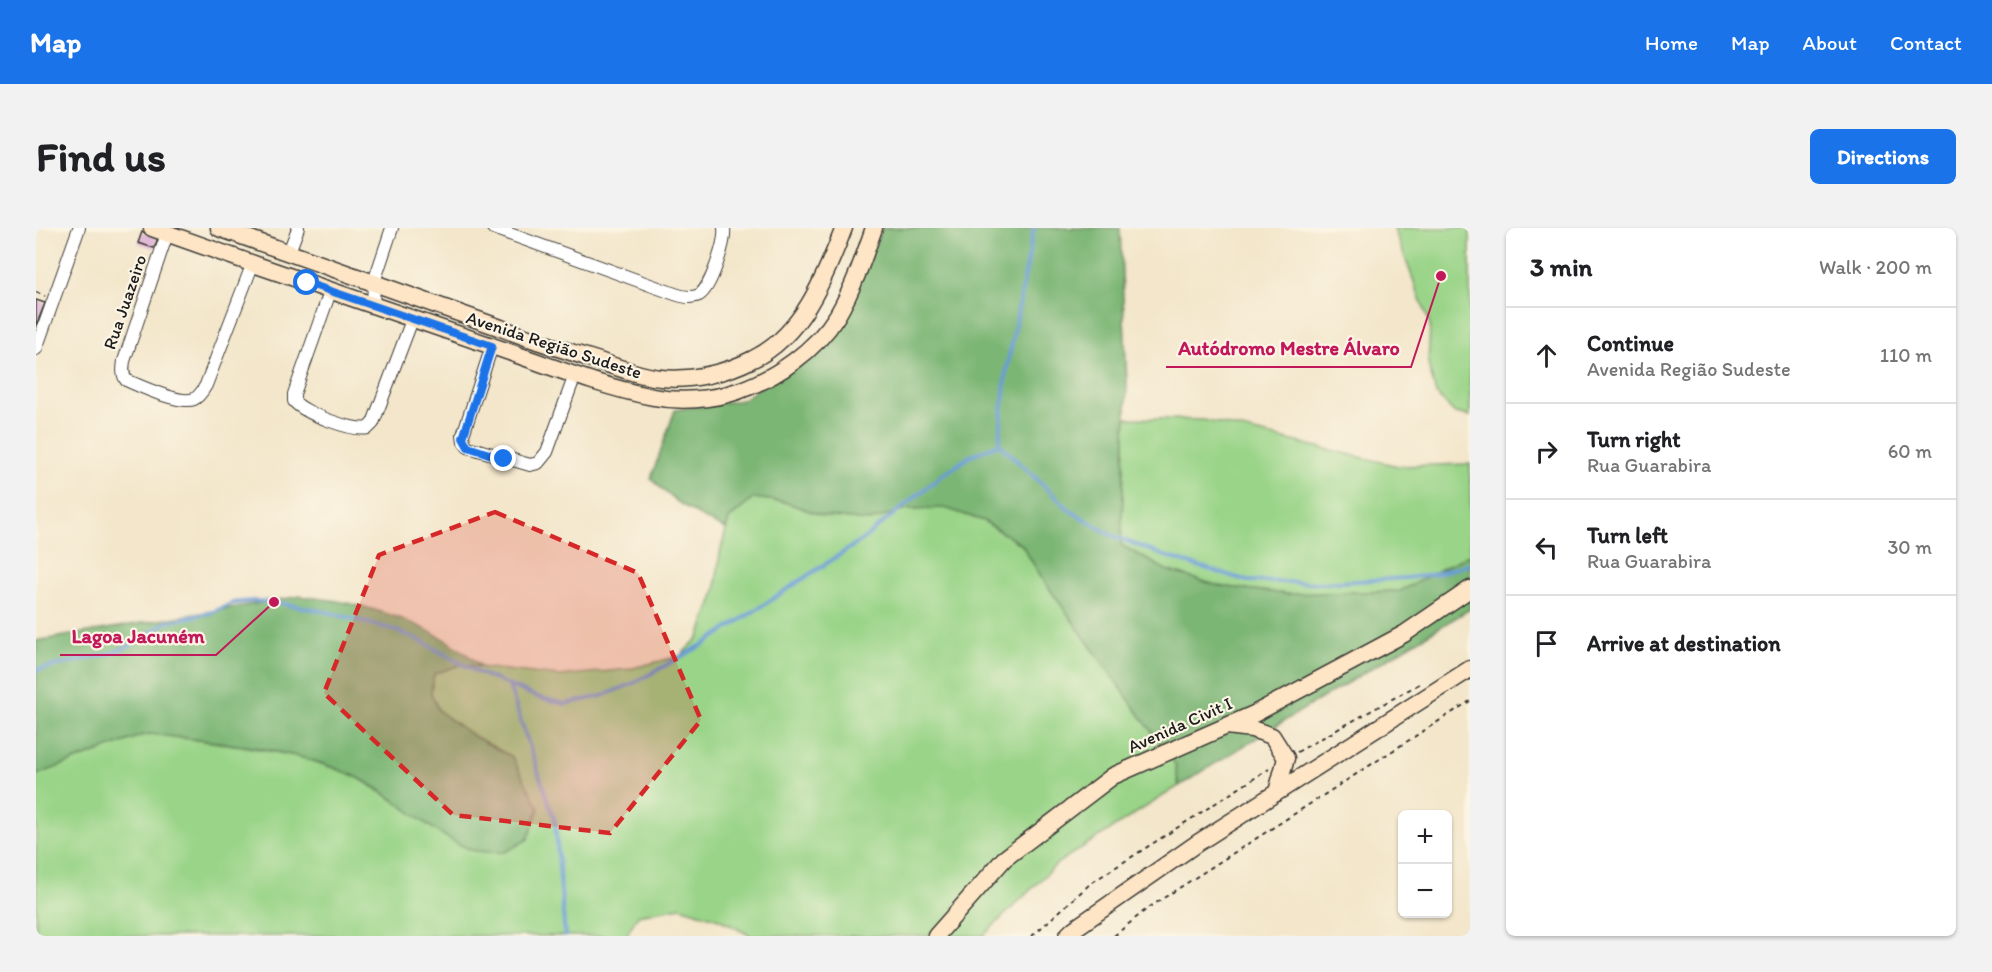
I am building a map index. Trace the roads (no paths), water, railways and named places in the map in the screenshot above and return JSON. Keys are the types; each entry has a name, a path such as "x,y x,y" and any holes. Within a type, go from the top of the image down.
{"street":[{"path":"36,349 79,228"},
{"name":"Avenida Região Sudeste","path":"219,228 515,333 633,373 660,378 684,378 728,370 755,359 774,346 802,315 825,274 844,228"},
{"path":"289,252 298,228"},
{"path":"373,306 374,282 392,228"},
{"path":"493,228 684,297 691,297 702,292 717,263 724,228"},
{"name":"Avenida Região Sudeste","path":"160,231 330,292 575,375 643,394 677,400 711,398 737,392 760,383 808,350 831,324 849,292 874,228"},
{"name":"Rua Juazeiro","path":"160,231 123,361 123,376 126,380 161,395 190,400 197,398 201,393 253,264"},
{"path":"330,292 294,398 299,407 333,421 361,430 370,426 412,320"},
{"path":"515,333 499,349 463,438 468,447 530,465 538,463 543,459 575,375"},
{"name":"Avenida Civit I","path":"936,936 1004,859 1113,776 1254,714 1404,634 1470,589"},
{"path":"1067,936 1186,851 1470,669"},
{"path":"1226,726 1252,729 1272,736 1286,758 1277,792"}],"waterway":[{"path":"999,444 1006,373 1034,228"},
{"path":"999,444 1071,511 1111,535 1168,557 1248,581 1322,583 1406,578 1435,574 1470,564"},
{"path":"36,670 109,654 129,646 167,622 213,612 233,603 253,601 274,602 327,612 394,630 417,639 477,672 537,697 565,704 602,696 634,683 704,644 862,540 941,476 972,455 999,444"},
{"path":"509,686 555,821 565,936"}],"place":[{"name":"Autódromo Mestre Álvaro","path":"1441,276"},
{"name":"Lagoa Jacuném","path":"274,602"}]}
